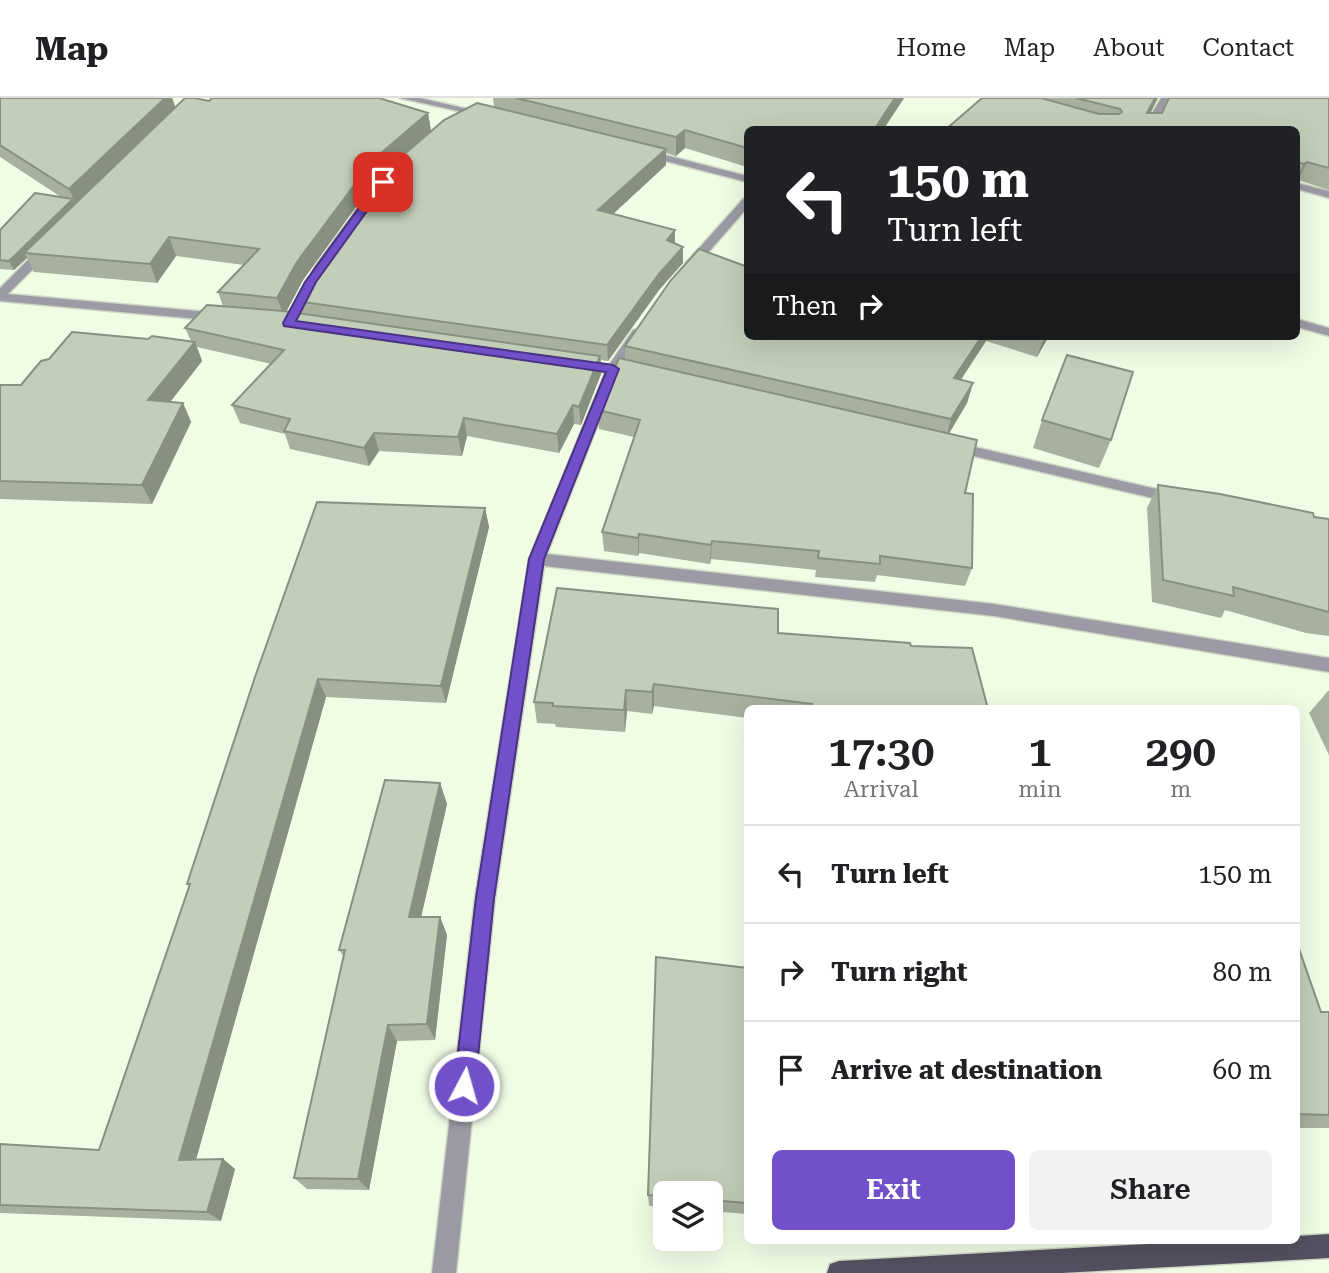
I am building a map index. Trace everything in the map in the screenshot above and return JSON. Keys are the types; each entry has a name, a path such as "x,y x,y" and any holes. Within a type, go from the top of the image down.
{"main road":[{"path":"839,1273 1329,1246"}],"street":[{"path":"405,98 465,108 503,118"},
{"path":"1149,126 1166,98"},
{"path":"454,118 465,108"},
{"path":"632,150 744,178"},
{"path":"1300,187 1329,195"},
{"path":"674,284 744,204"},
{"path":"0,296 55,240"},
{"path":"0,296 234,318"},
{"path":"444,1273 485,898 537,559 613,369 650,316"},
{"path":"1300,324 1329,332"},
{"path":"559,362 613,369 654,379"},
{"path":"937,444 1194,503"},
{"path":"537,559 994,610 1329,665"}],"building":[{"path":"0,98 165,98 69,189 0,145"},
{"path":"185,98 209,101 212,98 379,98 428,113 373,160 297,262 277,298 218,292 259,249 169,237 150,264 24,253"},
{"path":"516,98 895,98 877,126 744,126 744,147 685,130 676,137"},
{"path":"982,98 1041,98 1099,114 1119,114 1122,112 1120,109 1076,98 1155,98 1147,113 1162,113 1169,98 1329,98 1329,168 1300,163 1300,126 950,126"},
{"path":"477,103 666,149 598,210 675,230 667,240 683,247 659,274 607,345 296,301 315,267 386,170 444,120"},
{"path":"35,193 73,199 9,261 0,260 0,230"},
{"path":"699,249 744,266 744,340 979,340 954,378 973,383 951,419 625,346 671,280"},
{"path":"207,305 283,311 600,356 579,407 573,405 557,434 464,418 458,437 374,433 364,448 284,431 290,419 232,405 284,350 185,328"},
{"path":"72,332 148,339 152,336 195,342 148,400 183,403 142,485 0,481 0,385 21,385 41,361 49,359"},
{"path":"1067,355 1133,372 1111,440 1042,420"},
{"path":"619,358 977,440 965,493 973,494 972,568 880,556 880,564 818,558 819,551 712,541 711,545 639,534 638,538 602,532 640,420 598,410"},
{"path":"1158,485 1220,494 1313,513 1314,517 1329,519 1329,612 1233,587 1234,596 1163,580"},
{"path":"317,502 485,508 441,686 318,679 179,1160 223,1159 207,1212 0,1205 0,1144 99,1150 190,884 187,884 255,677"},
{"path":"557,588 778,609 778,633 910,643 911,646 972,648 987,705 812,705 654,684 652,692 626,690 624,710 553,706 553,703 534,702"},
{"path":"385,780 440,783 409,917 440,917 427,1024 388,1025 358,1179 294,1178 345,950 339,950"},
{"path":"1300,952 1321,1012 1329,1012 1329,1115 1300,1114"},
{"path":"656,957 744,968 744,1203 723,1201 723,1181 653,1181 653,1195 648,1195"}],"route":[{"path":"383,182 311,282 289,323 613,369 537,559 485,898 464,1086"}]}
